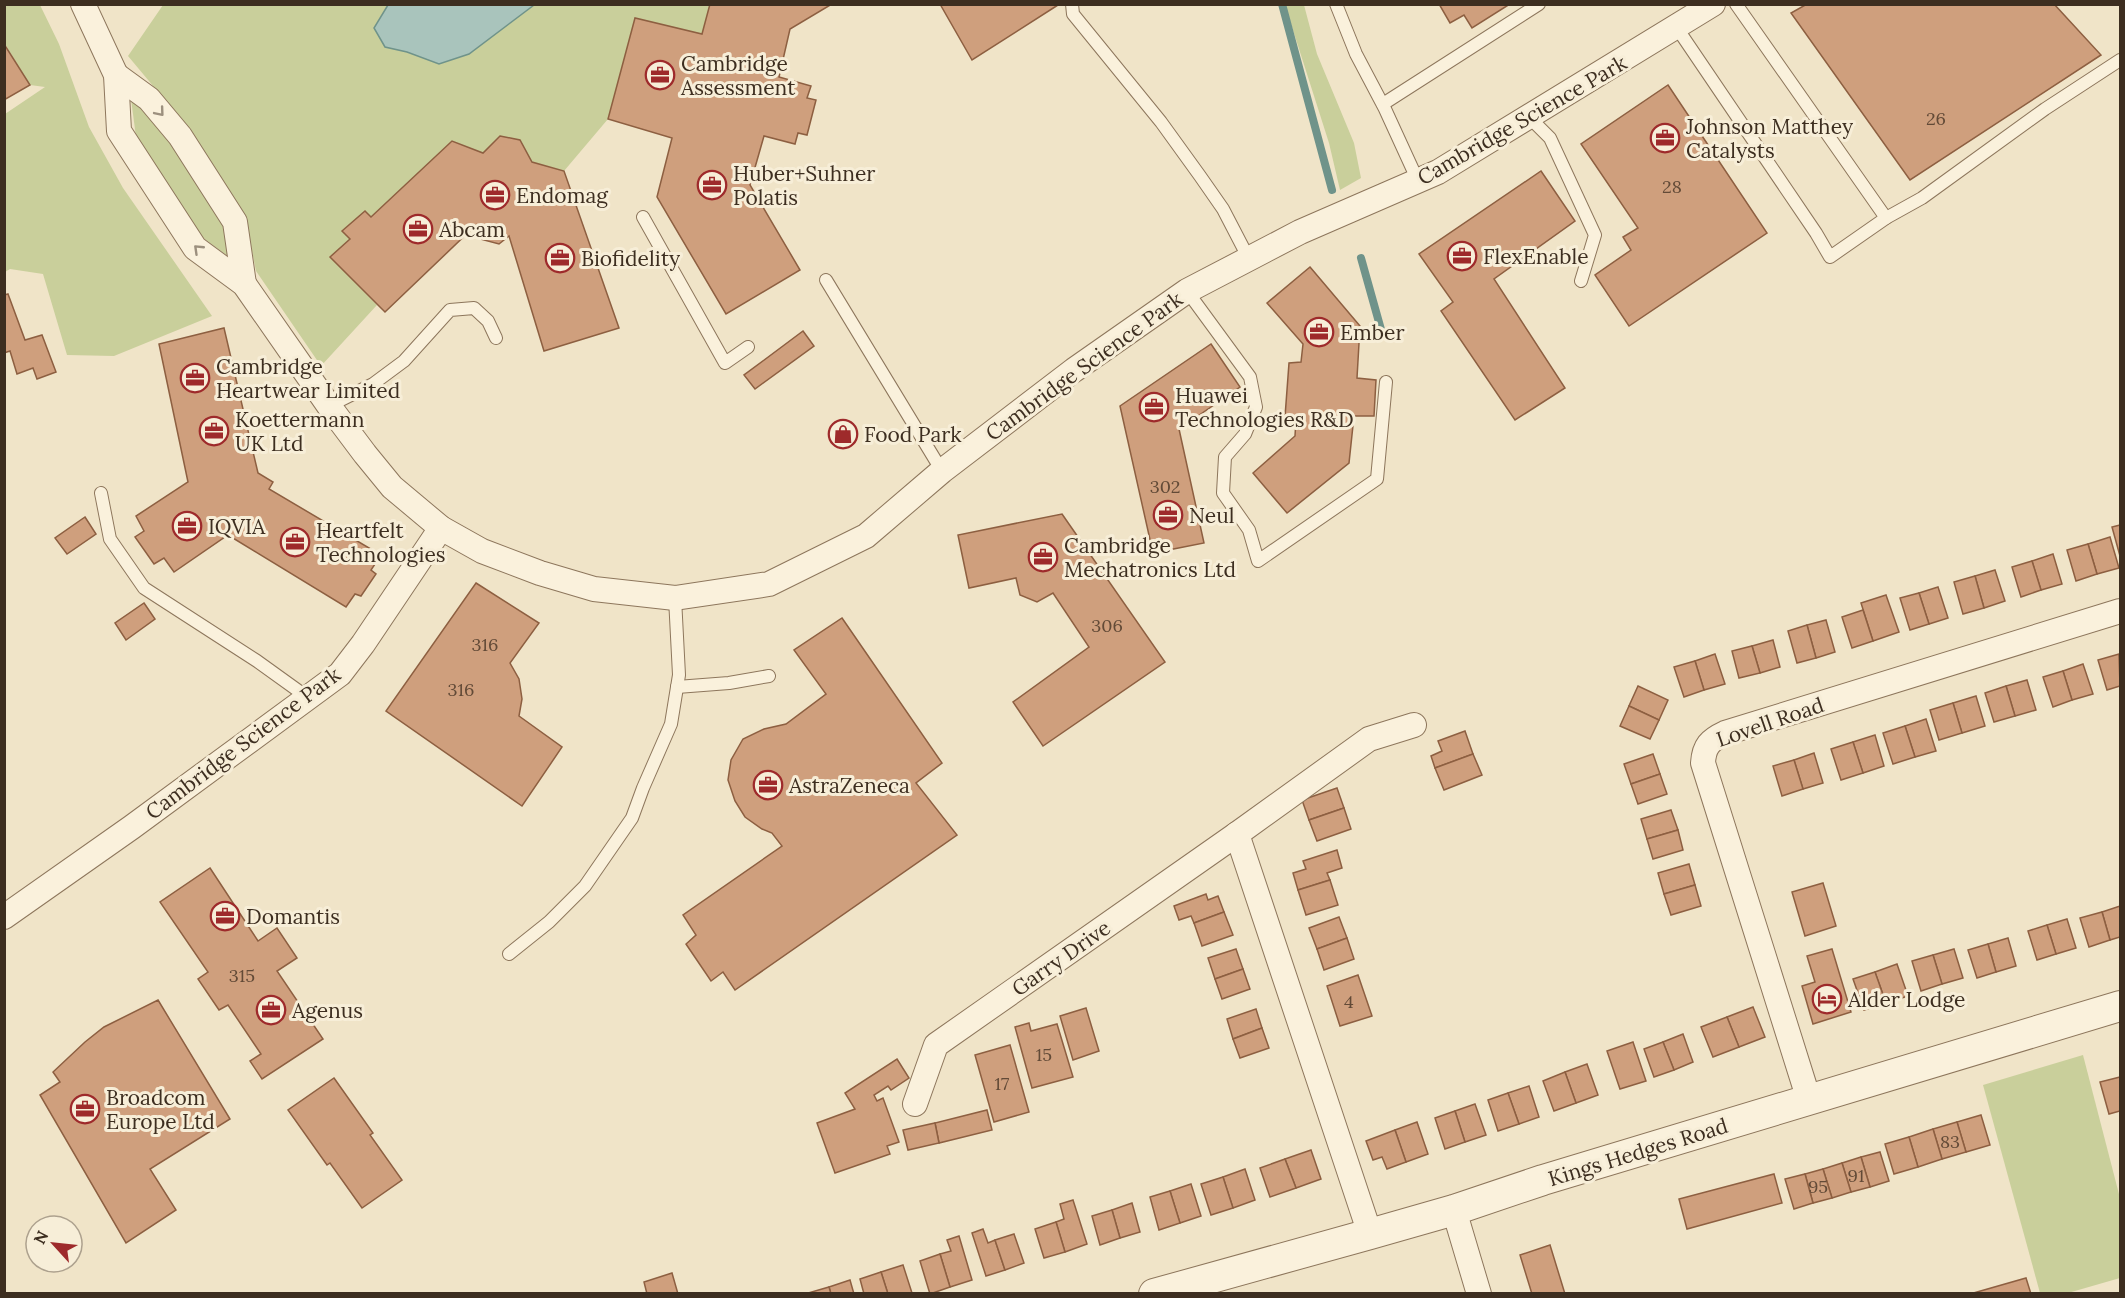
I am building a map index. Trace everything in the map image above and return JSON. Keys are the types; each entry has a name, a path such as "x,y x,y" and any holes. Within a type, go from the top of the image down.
{"street":[{"name":"Cambridge Science Park","path":"83,4 116,75 119,131 195,248 244,284 329,406 392,487 441,528 482,551 540,573 594,589 675,598 769,584 866,536 942,471 1074,370 1187,291 1300,232 1438,172 1530,118 1713,4"},
{"name":"Cambridge Science Park","path":"116,75 149,99 180,136 235,222 244,284"},
{"name":"Cambridge Science Park","path":"4,917 132,827 340,674 363,644 441,528"},
{"name":"Lovell Road","path":"1809,1100 1703,763 1704,751 1708,743 1737,730 2121,611"},
{"name":"Garry Drive","path":"915,1104 936,1045 1369,739 1414,725"},
{"path":"1237,834 1370,1234"},
{"name":"Kings Hedges Road","path":"1154,1293 1454,1210 1543,1180 2121,1006"},
{"path":"1454,1210 1479,1293"}],"lane":[{"path":"1072,4 1072,14 1161,122 1218,201 1248,259"},
{"path":"1336,4 1356,54 1383,104 1418,181"},
{"path":"1383,104 1539,4"},
{"path":"1736,4 1886,218"},
{"path":"1677,28 1830,257 1886,218 1922,198 2045,110 2121,60"},
{"path":"1530,118 1550,138 1595,235 1581,281"},
{"path":"643,217 725,363 748,347"},
{"path":"826,280 942,471"},
{"path":"1187,291 1250,376 1256,407 1245,435 1225,457 1223,493 1249,530 1258,561 1377,479 1386,382"},
{"path":"329,406 372,384 404,361 450,310 474,308 488,321 496,338"},
{"path":"101,493 110,539 144,588 307,697"},
{"path":"509,954 549,922 585,886 632,818 671,724 679,675 675,598"},
{"path":"677,687 729,683 769,676"}],"green space":[{"path":"5,5 40,5 59,44 89,127 123,188 212,316 114,356 67,355 43,274 10,269 5,272 5,114 45,87 30,85 5,44"},
{"path":"163,5 388,5 374,28 385,47 407,52 469,54 534,5 710,5 702,34 635,18 608,119 564,171 532,162 519,140 500,136 483,153 452,141 371,217 365,211 343,230 350,239 331,257 377,305 321,366 256,271 247,226 174,111 128,56"},
{"path":"1285,5 1304,5 1317,54 1354,143 1361,178 1340,190 1329,143"},
{"path":"131,99 162,127 225,224 229,257 199,235 136,137"},
{"path":"2083,1055 2120,1198 2120,1278 2068,1293 2040,1293 1983,1085"}],"water":[{"path":"388,5 534,5 469,54 439,64 407,52 385,47 374,28"}],"building":[{"path":"710,4 832,4 790,29 779,77 811,86 807,98 816,100 807,135 798,133 795,144 764,136 750,185 800,270 726,314 657,197 672,138 608,119 635,18 702,34"},
{"path":"940,4 1058,4 1058,5 972,60"},
{"path":"1439,4 1510,4 1472,28 1464,15 1450,23"},
{"path":"1807,4 2054,4 2101,55 1910,180 1791,13"},
{"path":"4,44 30,85 4,100"},
{"path":"1668,85 1767,233 1629,326 1595,275 1631,250 1623,237 1638,228 1581,144"},
{"path":"500,136 520,140 532,162 564,171 619,328 544,351 509,236 499,244 480,239 476,225 385,312 330,257 350,239 342,231 365,211 371,217 452,141 483,153"},
{"path":"1541,171 1575,221 1494,279 1565,388 1515,420 1441,311 1453,302 1419,254"},
{"path":"1310,267 1360,326 1357,378 1376,380 1374,416 1354,416 1349,463 1287,513 1253,473 1295,436 1296,419 1285,417 1289,363 1301,362 1303,344 1267,303"},
{"path":"8,294 25,340 42,335 56,372 37,379 33,368 17,374 10,351 4,353 4,295"},
{"path":"224,328 258,473 273,482 269,489 381,555 371,570 376,574 361,596 355,594 346,607 228,535 174,572 164,558 154,564 135,537 144,531 136,516 188,482 159,344"},
{"path":"803,331 814,346 755,389 744,375"},
{"path":"1211,344 1240,387 1179,429 1204,543 1153,553 1120,406"},
{"path":"1062,514 1165,662 1043,746 1013,702 1089,647 1053,593 1037,602 1020,595 1016,578 969,588 958,535"},
{"path":"85,517 96,534 67,554 55,538"},
{"path":"2120,525 2120,556 2112,527"},
{"path":"2110,537 2119,568 2097,574 2088,544"},
{"path":"2088,544 2097,574 2076,581 2067,550"},
{"path":"2053,554 2062,584 2041,590 2032,561"},
{"path":"2032,561 2041,590 2021,597 2012,567"},
{"path":"1995,570 2005,601 1984,608 1975,576"},
{"path":"1975,576 1984,608 1963,614 1954,582"},
{"path":"476,583 539,623 510,663 519,679 522,699 519,716 562,747 522,806 386,711"},
{"path":"1938,587 1948,618 1929,624 1919,593"},
{"path":"1919,593 1929,624 1910,630 1900,598"},
{"path":"1886,595 1899,632 1873,641 1861,603"},
{"path":"144,603 155,619 126,640 115,623"},
{"path":"1863,610 1873,641 1852,648 1842,617"},
{"path":"842,618 942,763 916,783 957,835 735,990 723,972 711,981 686,944 696,935 683,915 782,846 772,833 745,817 735,801 728,780 731,760 743,739 764,729 786,724 826,694 794,650"},
{"path":"1826,620 1835,652 1816,658 1807,625"},
{"path":"1807,625 1816,658 1797,663 1788,631"},
{"path":"1773,640 1780,667 1760,673 1752,646"},
{"path":"1752,646 1760,673 1739,678 1732,651"},
{"path":"1715,654 1725,684 1704,690 1695,661"},
{"path":"2119,654 2120,686 2107,690 2098,660"},
{"path":"1695,661 1704,690 1684,697 1674,667"},
{"path":"2083,664 2093,694 2072,700 2063,671"},
{"path":"2063,671 2072,700 2053,707 2043,677"},
{"path":"2027,680 2036,710 2015,716 2006,686"},
{"path":"1638,686 1668,700 1659,720 1629,706"},
{"path":"2006,686 2015,716 1994,722 1985,693"},
{"path":"1976,696 1985,726 1962,733 1953,703"},
{"path":"1953,703 1962,733 1939,740 1930,710"},
{"path":"1629,706 1659,720 1650,739 1620,726"},
{"path":"1926,719 1936,751 1915,757 1905,726"},
{"path":"1905,726 1915,757 1893,764 1883,733"},
{"path":"1465,731 1473,754 1435,768 1431,756 1442,751 1438,741"},
{"path":"1875,735 1884,766 1863,773 1853,742"},
{"path":"1853,742 1863,773 1841,780 1831,749"},
{"path":"1814,753 1823,783 1803,789 1794,760"},
{"path":"1473,754 1482,775 1444,790 1435,768"},
{"path":"1653,754 1660,774 1631,784 1624,764"},
{"path":"1794,760 1803,789 1782,796 1773,766"},
{"path":"1660,774 1667,794 1638,804 1631,784"},
{"path":"1337,788 1344,808 1309,820 1302,800"},
{"path":"1344,808 1351,829 1317,841 1309,820"},
{"path":"1671,810 1678,830 1647,839 1641,819"},
{"path":"1678,830 1683,850 1653,859 1647,839"},
{"path":"1337,850 1342,868 1327,873 1330,880 1298,890 1293,873 1306,869 1303,861"},
{"path":"1689,864 1695,885 1664,894 1658,873"},
{"path":"210,868 258,941 277,928 297,958 277,971 323,1039 262,1079 250,1061 261,1054 228,1005 219,1010 198,979 208,972 160,902"},
{"path":"1330,880 1338,905 1306,915 1298,890"},
{"path":"1823,883 1836,926 1805,936 1792,892"},
{"path":"1695,885 1701,906 1671,915 1664,894"},
{"path":"1206,894 1208,900 1218,896 1224,912 1194,923 1191,916 1179,920 1174,906"},
{"path":"2120,906 2120,937 2110,940 2102,912"},
{"path":"1224,912 1233,935 1202,946 1194,923"},
{"path":"2102,912 2110,940 2089,947 2080,918"},
{"path":"1339,917 1347,938 1317,949 1309,928"},
{"path":"2067,919 2076,948 2056,954 2047,925"},
{"path":"2047,925 2056,954 2037,960 2028,931"},
{"path":"1347,938 1354,959 1324,970 1317,949"},
{"path":"2008,938 2016,966 1996,972 1988,944"},
{"path":"1988,944 1996,972 1977,978 1968,950"},
{"path":"1236,949 1243,969 1215,979 1208,958"},
{"name":"Alder Lodge","path":"1832,949 1851,1012 1813,1024 1802,986 1815,982 1807,956"},
{"path":"1954,949 1963,978 1942,984 1933,955"},
{"path":"1933,955 1942,984 1921,991 1912,961"},
{"path":"1897,964 1908,996 1886,1003 1875,972"},
{"path":"1243,969 1250,989 1222,999 1215,979"},
{"path":"1875,972 1886,1003 1864,1010 1853,979"},
{"path":"1358,975 1372,1016 1340,1026 1327,986"},
{"path":"158,1000 230,1119 150,1169 176,1210 126,1243 40,1095 60,1082 53,1072 85,1042 104,1027"},
{"path":"1753,1007 1765,1037 1739,1047 1727,1017"},
{"path":"1086,1008 1099,1051 1073,1060 1060,1016"},
{"path":"1256,1009 1262,1028 1233,1039 1227,1019"},
{"path":"1727,1017 1739,1047 1713,1057 1701,1027"},
{"path":"1029,1023 1031,1031 1057,1024 1073,1077 1032,1088 1015,1027"},
{"path":"1262,1028 1269,1048 1240,1058 1233,1039"},
{"path":"1683,1034 1693,1062 1674,1070 1663,1042"},
{"path":"1633,1042 1646,1081 1620,1089 1607,1051"},
{"path":"1663,1042 1674,1070 1654,1077 1644,1049"},
{"path":"1010,1045 1029,1112 994,1122 975,1055"},
{"path":"897,1059 909,1078 891,1090 888,1086 874,1095 877,1101 883,1098 899,1142 887,1146 890,1154 835,1173 817,1123 855,1109 845,1093"},
{"path":"1587,1064 1598,1095 1576,1103 1565,1072"},
{"path":"1565,1072 1576,1103 1554,1111 1543,1081"},
{"path":"2120,1077 2120,1111 2109,1114 2100,1082"},
{"path":"334,1078 373,1133 370,1135 402,1180 362,1208 330,1163 327,1165 288,1110"},
{"path":"1529,1086 1539,1117 1519,1124 1508,1093"},
{"path":"1508,1093 1519,1124 1498,1131 1488,1100"},
{"path":"1475,1104 1486,1135 1465,1142 1455,1111"},
{"path":"987,1110 992,1130 939,1143 935,1123"},
{"path":"1455,1111 1465,1142 1445,1149 1435,1118"},
{"path":"1981,1115 1990,1145 1966,1152 1957,1122"},
{"path":"1417,1122 1428,1154 1406,1162 1395,1130"},
{"path":"1957,1122 1966,1152 1942,1159 1933,1129"},
{"path":"935,1123 939,1143 908,1150 903,1130"},
{"path":"1933,1129 1942,1159 1918,1167 1909,1137"},
{"path":"1395,1130 1406,1162 1387,1169 1382,1157 1373,1160 1366,1141"},
{"path":"1909,1137 1918,1167 1894,1174 1885,1144"},
{"path":"1311,1150 1321,1179 1296,1188 1285,1159"},
{"path":"1880,1152 1889,1181 1870,1187 1861,1157"},
{"path":"1861,1157 1870,1187 1851,1192 1842,1163"},
{"path":"1285,1159 1296,1188 1270,1197 1260,1168"},
{"path":"1842,1163 1851,1192 1832,1198 1823,1169"},
{"path":"1245,1169 1255,1200 1233,1208 1223,1177"},
{"path":"1823,1169 1832,1198 1813,1203 1805,1174"},
{"path":"1774,1174 1782,1203 1687,1229 1679,1199"},
{"path":"1805,1174 1813,1203 1794,1209 1785,1179"},
{"path":"1223,1177 1233,1208 1211,1215 1201,1184"},
{"path":"1191,1184 1201,1216 1180,1223 1170,1191"},
{"path":"1170,1191 1180,1223 1159,1230 1150,1197"},
{"path":"1073,1200 1087,1244 1065,1252 1056,1222 1064,1219 1060,1204"},
{"path":"1132,1203 1140,1232 1120,1238 1112,1210"},
{"path":"1112,1210 1120,1238 1100,1245 1092,1216"},
{"path":"1056,1222 1065,1252 1044,1258 1035,1229"},
{"path":"983,1229 988,1243 995,1240 1005,1270 986,1276 972,1233"},
{"path":"1014,1234 1024,1263 1005,1270 995,1240"},
{"path":"959,1236 972,1280 950,1287 940,1254 951,1251 947,1240"},
{"path":"1550,1245 1565,1294 1532,1294 1520,1255"},
{"path":"940,1254 950,1287 930,1294 920,1261"},
{"path":"903,1265 912,1293 888,1294 881,1272"},
{"path":"881,1272 888,1294 864,1294 860,1279"},
{"path":"672,1273 678,1294 647,1294 644,1282"},
{"path":"2026,1278 2031,1294 1970,1294"},
{"path":"850,1280 854,1294 831,1294 829,1287"},
{"path":"829,1287 831,1294 808,1294 808,1293"}],"waterway":[{"path":"1282,4 1332,190"},
{"path":"1361,258 1382,333"}],"place":[{"name":"Cambridge Assessment","path":"660,75"},
{"name":"Johnson Matthey Catalysts","path":"1665,138"},
{"name":"Huber+Suhner Polatis","path":"712,185"},
{"name":"Endomag","path":"495,195"},
{"name":"Abcam","path":"418,229"},
{"name":"FlexEnable","path":"1462,256"},
{"name":"Biofidelity","path":"560,258"},
{"name":"Ember","path":"1319,332"},
{"name":"Cambridge Heartwear Limited","path":"195,378"},
{"name":"Huawei Technologies R&D","path":"1154,407"},
{"name":"Koettermann UK Ltd","path":"214,431"},
{"name":"Food Park","path":"843,434"},
{"name":"Neul","path":"1168,515"},
{"name":"IQVIA","path":"187,526"},
{"name":"Heartfelt Technologies","path":"295,542"},
{"name":"Cambridge Mechatronics Ltd","path":"1043,557"},
{"name":"AstraZeneca","path":"768,785"},
{"name":"Domantis","path":"225,916"},
{"name":"Alder Lodge","path":"1827,999"},
{"name":"Agenus","path":"271,1010"},
{"name":"Broadcom Europe Ltd","path":"85,1109"}]}
